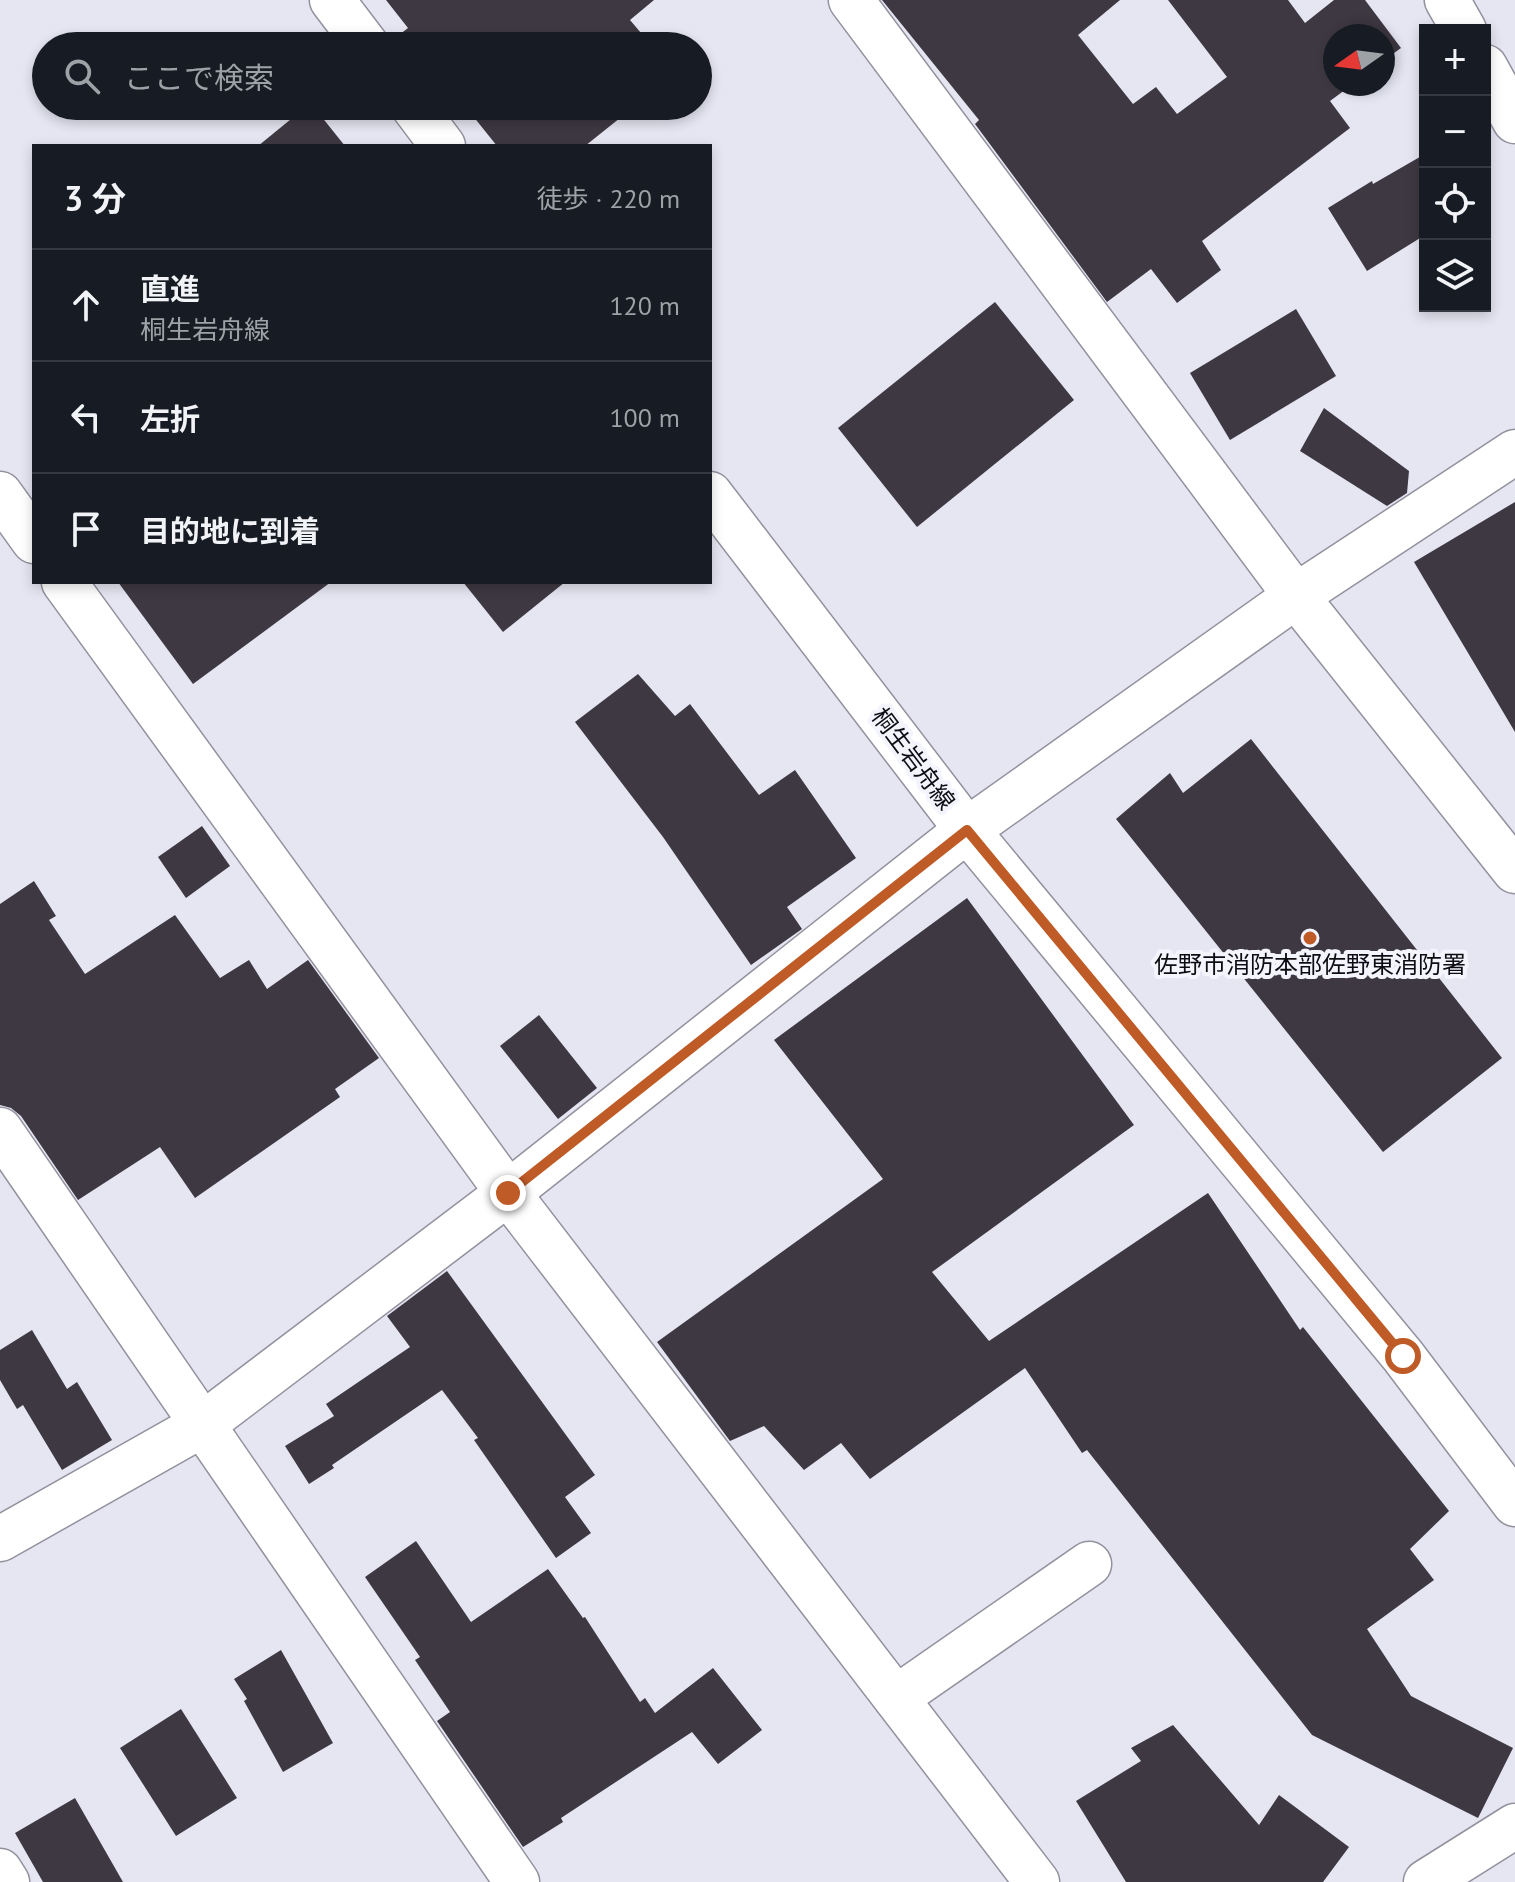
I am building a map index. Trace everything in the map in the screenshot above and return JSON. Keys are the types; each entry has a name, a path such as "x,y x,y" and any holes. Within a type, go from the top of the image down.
{"street":[{"path":"332,0 356,32"},
{"path":"851,0 1296,596 1515,871"},
{"path":"1447,0 1461,24"},
{"path":"1491,78 1515,121"},
{"path":"424,120 442,144"},
{"path":"0,1539 202,1425 508,1193 967,830 1296,596 1515,452"},
{"path":"0,494 32,538"},
{"name":"桐生岩舟線","path":"712,497 967,830 1403,1356 1515,1504"},
{"path":"65,584 508,1193 1037,1882"},
{"path":"0,1130 517,1882"},
{"path":"896,1698 1089,1564"},
{"path":"1426,1882 1515,1826"},
{"path":"0,1871 7,1882"}],"building":[{"path":"386,0 654,0 630,20 640,32 403,32 408,28"},
{"path":"882,0 1120,0 1078,35 1133,104 1156,87 1177,114 1227,77 1168,0 1288,0 1305,23 1334,0 1365,0 1383,24 1323,24 1323,96 1337,96 1330,101 1350,128 1202,241 1221,270 1177,303 1151,269 1107,302 975,124 979,120"},
{"path":"290,120 324,120 343,144 260,144"},
{"path":"476,120 618,120 588,144 495,144"},
{"path":"1419,157 1419,239 1367,271 1328,208 1372,181 1373,184"},
{"path":"995,302 1074,400 917,527 838,428"},
{"path":"1296,309 1336,376 1230,440 1190,373"},
{"path":"1324,408 1409,471 1407,493 1387,506 1300,451"},
{"path":"1515,502 1515,732 1414,562"},
{"path":"119,584 328,584 193,684"},
{"path":"465,584 563,584 503,632"},
{"path":"638,674 675,716 690,704 759,795 795,770 856,858 787,907 802,929 751,965 663,837 575,722"},
{"name":"佐野市消防本部佐野東消防署","path":"1251,739 1502,1058 1383,1152 1116,819 1170,773 1183,793"},
{"path":"202,826 230,866 186,898 158,857"},
{"path":"34,881 56,916 49,920 85,974 175,915 220,978 249,960 267,989 308,960 379,1058 335,1089 340,1097 195,1198 160,1147 78,1200 21,1116 11,1108 0,1105 0,904"},
{"path":"967,898 1134,1125 932,1272 989,1341 1208,1193 1300,1330 1303,1327 1449,1511 1410,1549 1434,1580 1367,1629 1411,1696 1513,1748 1478,1818 1312,1735 1087,1450 1082,1453 1025,1368 870,1479 841,1443 804,1470 764,1426 730,1441 657,1342 883,1179 774,1040"},
{"path":"539,1015 597,1088 558,1119 500,1046"},
{"path":"447,1271 595,1475 565,1497 591,1533 556,1558 474,1440 478,1438 442,1390 309,1484 285,1446 334,1416 326,1404 410,1347 387,1316"},
{"path":"32,1330 67,1389 77,1382 112,1440 62,1470 23,1405 17,1409 0,1380 0,1350"},
{"path":"416,1541 471,1622 548,1569 585,1617 640,1702 645,1698 655,1713 713,1668 762,1730 718,1764 692,1732 561,1818 563,1822 523,1847 437,1721 450,1712 415,1660 420,1657 365,1577"},
{"path":"281,1650 333,1743 283,1772 234,1679"},
{"path":"181,1709 237,1798 176,1836 120,1748"},
{"path":"1173,1725 1259,1825 1279,1795 1349,1847 1323,1882 1126,1882 1076,1801 1141,1761 1131,1748"},
{"path":"75,1798 123,1882 43,1882 15,1833"}],"place":[{"name":"佐野市消防本部佐野東消防署","path":"1310,938"}],"route":[{"path":"508,1193 967,830 1403,1356"}]}
